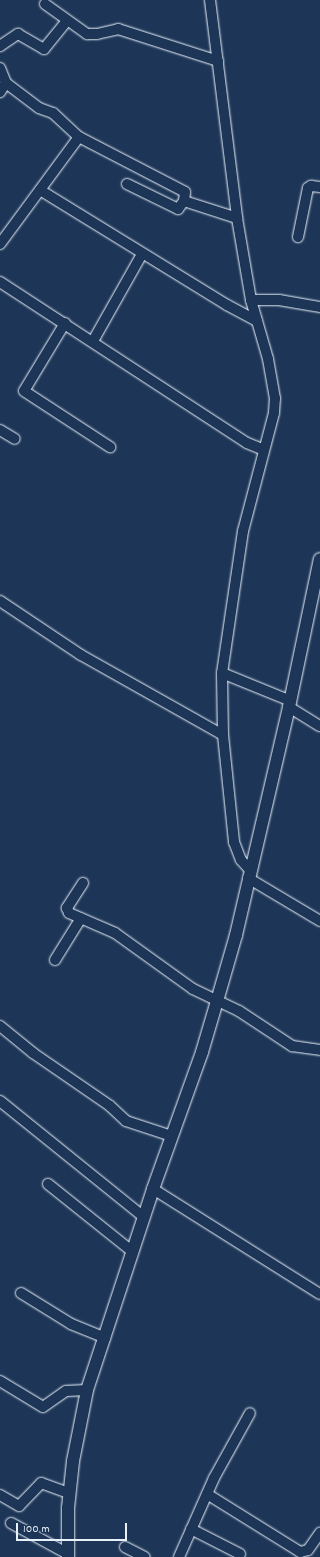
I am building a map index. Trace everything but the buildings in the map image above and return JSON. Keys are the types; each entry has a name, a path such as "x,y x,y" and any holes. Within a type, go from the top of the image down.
{"main road":[{"path":"68,1556 69,1493 87,1390 153,1189 202,1052 217,1001 290,704 320,559"}],"street":[{"path":"210,0 237,218 251,300 270,367 275,398 274,413 243,531 222,673 223,735 234,842 241,860 249,874 320,921"},
{"path":"45,4 86,34 118,29 218,61"},
{"path":"0,46 18,34 44,49 67,21"},
{"path":"0,68 6,83 39,108 53,113 79,137 184,192 184,201 178,209 127,184"},
{"path":"0,92 6,83"},
{"path":"0,244 79,137"},
{"path":"298,237 308,188 311,186 320,187"},
{"path":"40,190 142,254 257,321"},
{"path":"184,201 237,218"},
{"path":"93,342 142,254"},
{"path":"0,282 247,443 264,450"},
{"path":"251,300 279,300 320,307"},
{"path":"65,323 24,391 110,447"},
{"path":"0,430 15,439"},
{"path":"0,601 82,655 172,709 223,735"},
{"path":"222,673 290,704 320,726"},
{"path":"83,883 67,911 115,933 193,989 239,1011 292,1046 320,1050"},
{"path":"55,960 81,918"},
{"path":"0,1026 33,1053 110,1106 126,1121 172,1136"},
{"path":"0,1101 144,1217"},
{"path":"48,1184 133,1252"},
{"path":"153,1189 320,1294"},
{"path":"21,1293 71,1324 105,1338"},
{"path":"0,1381 43,1407 66,1391 87,1390"},
{"path":"179,1557 207,1494 250,1413"},
{"path":"0,1495 19,1506 40,1483 69,1493"},
{"path":"207,1494 292,1553 305,1552 320,1533"},
{"path":"11,1523 68,1556"},
{"path":"191,1529 240,1554"},
{"path":"125,1546 145,1557"}]}
